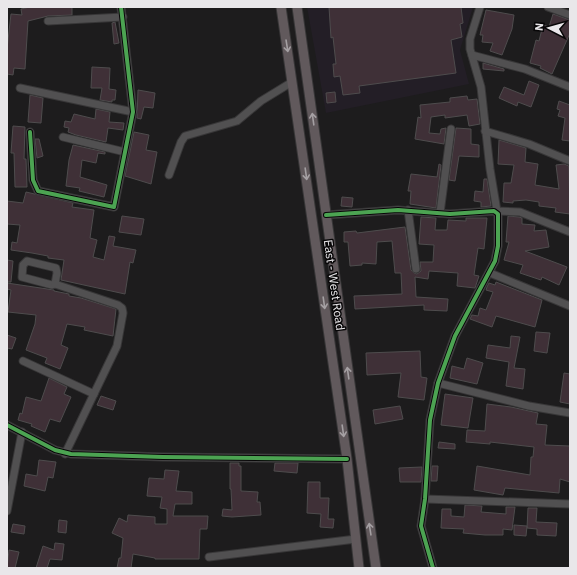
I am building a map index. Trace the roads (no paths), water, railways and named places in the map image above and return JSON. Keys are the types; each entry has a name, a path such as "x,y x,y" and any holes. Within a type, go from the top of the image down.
{"main road":[{"name":"East - West Road","path":"281,7 347,459 359,568"},
{"name":"East - West Road","path":"297,7 376,568"}],"street":[{"path":"30,132 33,180 38,191 110,208 114,207 117,200 133,112 121,7"},
{"path":"433,568 422,532 428,439 438,383 455,336 490,273 495,261 498,246 497,211 485,131 481,87 470,49 470,39 480,7"},
{"path":"548,7 570,15"},
{"path":"48,21 123,17"},
{"path":"472,55 525,69 570,87"},
{"path":"169,175 181,142 186,136 237,121 261,101 292,82"},
{"path":"20,88 133,112"},
{"path":"440,213 451,129"},
{"path":"485,131 529,144 570,161"},
{"path":"63,137 126,152"},
{"path":"326,215 408,210 440,213 497,211 520,212 570,232"},
{"path":"408,210 416,269"},
{"path":"55,284 57,272 56,268 24,262 22,277 52,285 55,284 118,305 122,308 122,323 117,346 65,454"},
{"path":"490,273 570,306"},
{"path":"23,361 94,394"},
{"path":"438,383 529,406 570,412"},
{"path":"7,424 65,454 164,457 347,459"},
{"path":"7,511 22,432"},
{"path":"425,499 570,504"},
{"path":"209,557 356,539"}]}
